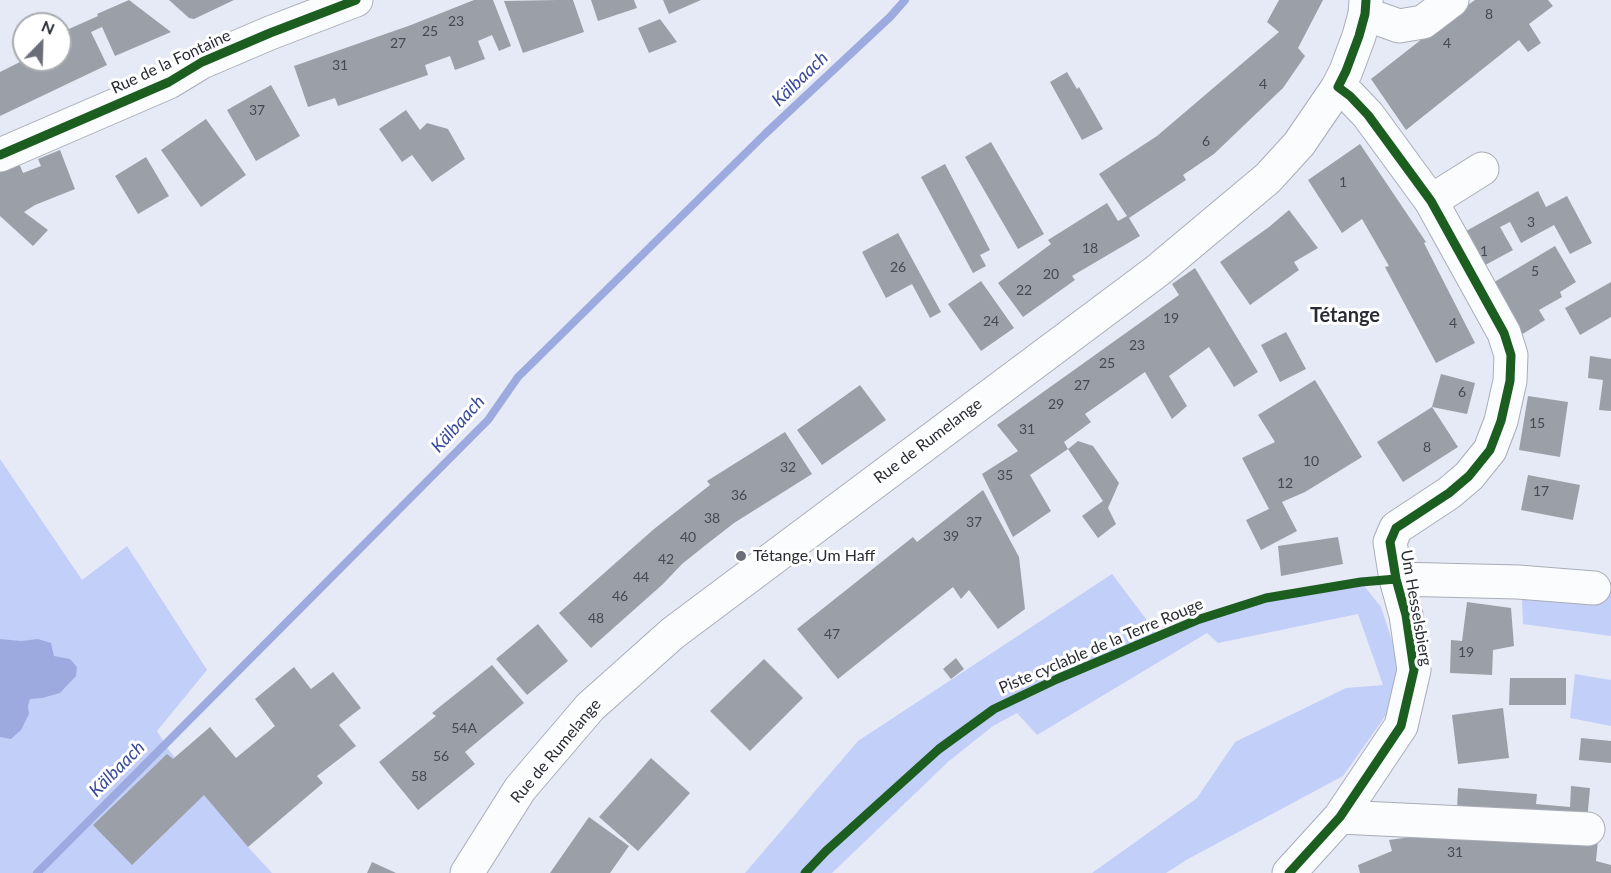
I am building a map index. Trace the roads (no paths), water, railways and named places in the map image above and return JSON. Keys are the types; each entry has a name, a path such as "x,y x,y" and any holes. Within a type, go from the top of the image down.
{"street":[{"name":"Rue de la Fontaine","path":"0,155 169,82 202,62 356,0"},
{"path":"1365,7 1399,26 1423,22 1452,0"},
{"name":"Rue de Rumelange","path":"467,873 520,789 590,707 631,669 673,633 813,526 1157,271 1268,178 1299,144 1338,87 1346,71 1365,7"},
{"name":"Um Hesselsbierg","path":"1289,873 1340,817 1401,726 1414,670 1406,615 1396,579 1390,542 1396,528 1449,494 1469,476 1490,450 1501,421 1510,381 1511,355 1504,333 1431,201 1368,116 1350,96 1338,87"},
{"path":"1431,201 1482,169"},
{"path":"1396,579 1518,582 1594,588"},
{"path":"1340,817 1588,830"}],"waterway":[{"name":"Kälbaach","path":"37,873 488,420 518,377 905,0"}],"place":[{"name":"Tétange, Um Haff","path":"741,556"}],"district":[{"name":"Tétange","path":"1345,316"}]}
